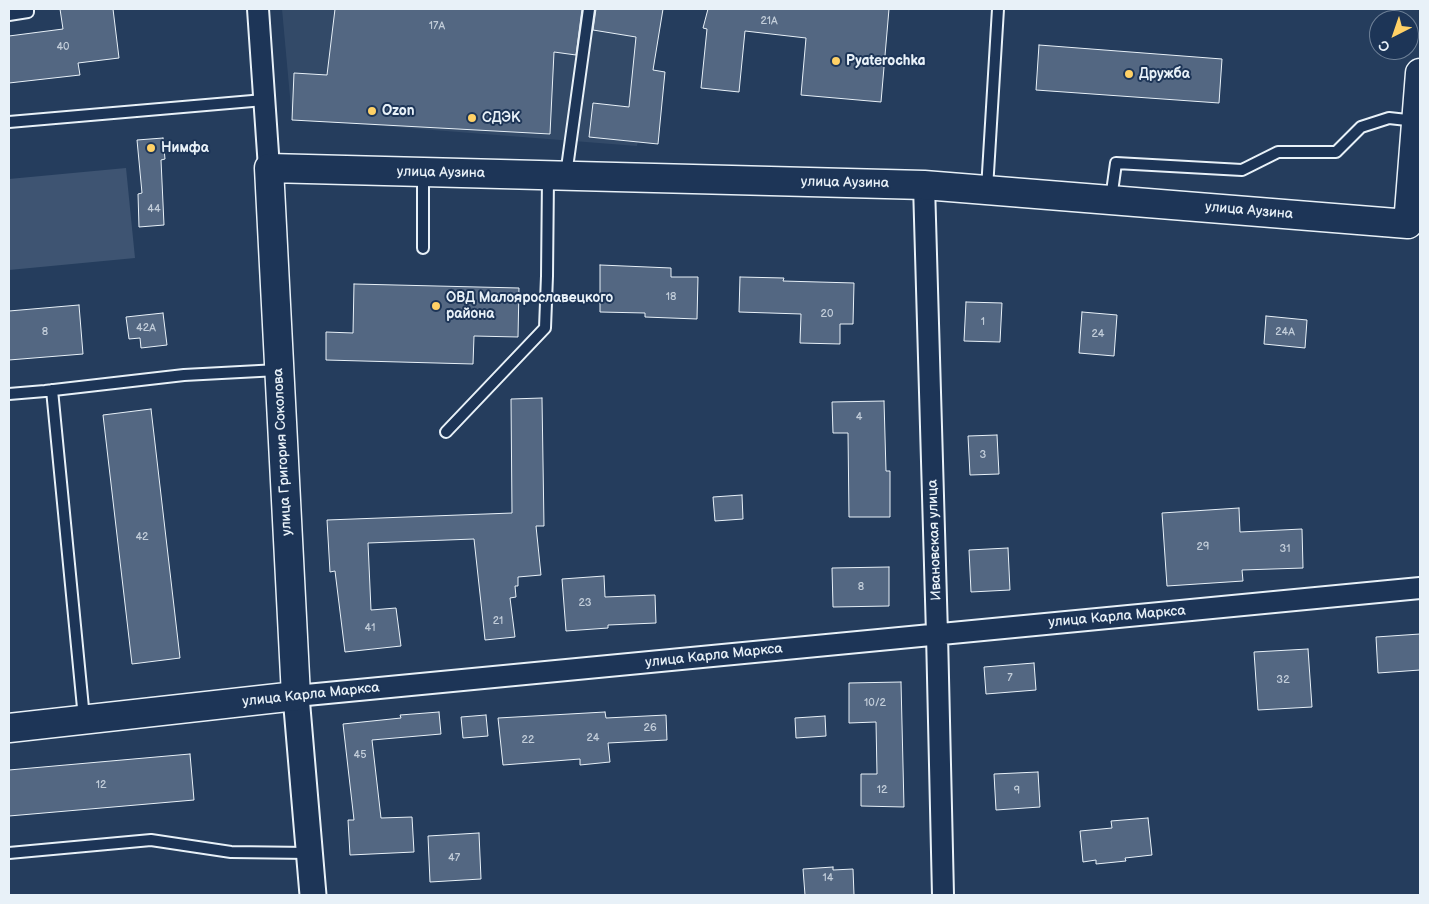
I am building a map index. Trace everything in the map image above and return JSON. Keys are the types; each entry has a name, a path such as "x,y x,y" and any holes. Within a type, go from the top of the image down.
{"main road":[{"path":"1414,225 1416,121 1420,73"},
{"name":"улица Аузина","path":"269,168 924,185 1414,225"},
{"name":"улица Григория Соколова","path":"269,168 296,696"},
{"name":"улица Карла Маркса","path":"9,728 296,696"}],"street":[{"name":"улица Григория Соколова","path":"258,9 269,168"},
{"name":"Ивановская улица","path":"924,185 938,634 943,895"},
{"name":"улица Карла Маркса","path":"296,696 1420,588"},
{"name":"улица Григория Соколова","path":"296,696 313,895"}],"lane":[{"path":"9,14 28,12 28,9"},
{"path":"446,432 545,328 547,276 557,176 589,9"},
{"path":"986,190 998,9"},
{"path":"9,122 264,100"},
{"path":"1111,200 1116,163 1242,170 1278,152 1336,152 1361,128 1389,118 1416,121"},
{"path":"422,248 423,172"},
{"path":"9,394 184,374 279,370"},
{"path":"52,390 84,720"},
{"path":"9,853 151,840 231,852 310,853"}],"shaded area":[{"path":"282,9 664,9 637,146 292,119"},
{"path":"126,168 135,258 9,270 9,179"}],"building":[{"path":"60,9 113,9 119,58 78,63 80,75 9,83 9,36 63,29"},
{"path":"335,9 582,9 576,55 554,52 550,134 292,120 294,73 327,75"},
{"path":"596,9 663,9 653,70 665,72 658,144 589,137 593,103 629,107 636,37 593,30"},
{"path":"708,9 889,9 881,102 801,95 806,38 745,31 739,92 701,88 707,29 703,28"},
{"name":"Дружба","path":"1039,45 1222,59 1219,103 1036,90"},
{"path":"163,138 165,159 161,160 164,225 139,227 138,194 142,193 137,140"},
{"path":"600,265 671,268 671,277 698,277 697,319 645,317 645,313 600,312"},
{"path":"740,277 784,278 783,281 854,283 853,324 840,324 840,344 800,343 801,314 739,312"},
{"name":"ОВД Малоярославецкого района","path":"354,284 519,288 518,337 474,336 473,364 326,360 326,332 353,333"},
{"path":"966,302 1002,303 1000,342 964,341"},
{"path":"79,305 83,354 9,360 9,311"},
{"path":"1082,312 1117,315 1114,356 1079,353"},
{"path":"163,313 167,345 141,348 140,338 129,339 126,317"},
{"path":"1266,316 1307,320 1305,348 1264,344"},
{"path":"542,398 544,526 536,526 541,575 518,577 518,586 515,586 516,597 510,598 515,637 485,640 474,539 368,543 371,610 396,608 401,646 345,652 335,571 330,572 327,520 512,513 511,399"},
{"path":"884,401 886,471 890,471 890,517 849,517 848,433 833,433 832,402"},
{"path":"151,409 180,658 132,664 103,415"},
{"path":"997,435 999,474 970,475 968,436"},
{"path":"742,495 743,519 715,521 713,497"},
{"path":"1239,508 1240,532 1302,529 1303,568 1242,570 1243,581 1167,586 1162,513"},
{"path":"1008,548 1010,590 971,592 969,550"},
{"path":"889,567 889,606 833,607 832,568"},
{"path":"604,576 605,597 655,595 656,623 608,625 608,628 566,631 562,579"},
{"path":"1420,634 1420,670 1378,673 1376,637"},
{"path":"1308,649 1312,707 1258,710 1254,652"},
{"path":"1034,663 1036,690 986,694 984,667"},
{"path":"901,682 904,807 861,806 861,774 877,774 876,722 849,723 849,683"},
{"path":"439,712 441,734 372,740 381,818 412,817 414,852 350,855 348,820 354,820 343,724 401,718 400,715"},
{"path":"605,712 606,718 666,715 667,740 608,743 610,762 580,765 580,759 503,765 498,718"},
{"path":"486,715 488,736 463,738 461,717"},
{"path":"825,716 826,736 796,738 795,718"},
{"path":"190,754 194,800 9,816 9,770"},
{"path":"1038,772 1040,807 996,810 994,774"},
{"path":"1148,818 1152,855 1125,858 1126,861 1096,864 1096,860 1083,862 1080,831 1112,828 1111,821"},
{"path":"479,833 481,879 430,882 428,836"},
{"path":"833,867 833,870 853,869 854,895 805,895 803,869"}],"place":[{"name":"Pyaterochka","path":"836,61"},
{"name":"Дружба","path":"1129,74"},
{"name":"Ozon","path":"372,111"},
{"name":"СДЭК","path":"472,118"},
{"name":"Нимфа","path":"151,148"},
{"name":"ОВД Малоярославецкого района","path":"436,306"}]}
